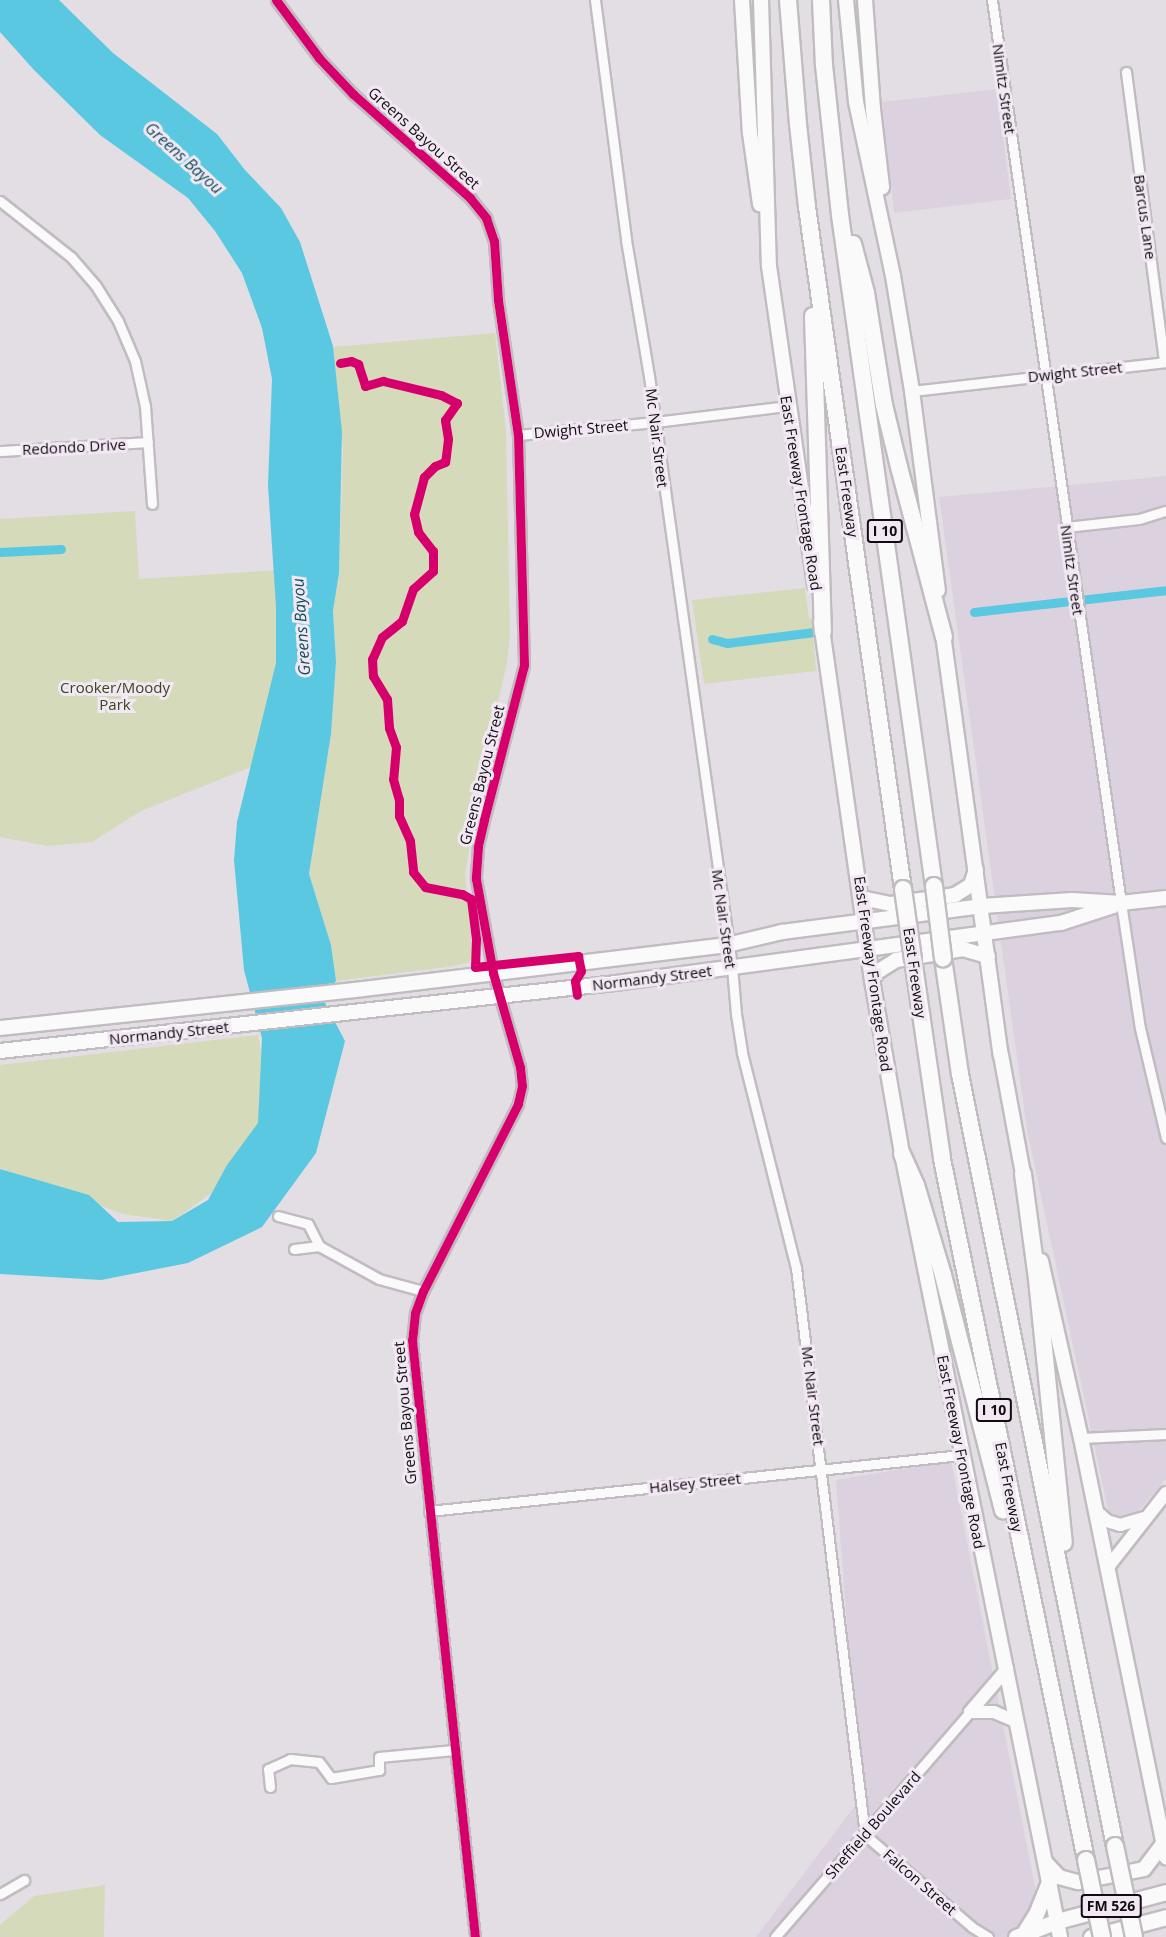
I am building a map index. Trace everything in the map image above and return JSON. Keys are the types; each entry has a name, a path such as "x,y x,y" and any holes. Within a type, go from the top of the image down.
{"highway":[{"name":"East Freeway","path":"788,0 798,124 813,252 942,1159 1102,1937"},
{"name":"East Freeway","path":"820,0 835,176 960,1074 1134,1937"},
{"path":"835,176 866,293 884,405 898,467 944,637"},
{"path":"813,252 814,381 823,632"},
{"path":"902,1154 916,1185 943,1275 1053,1706"},
{"path":"1023,1174 1037,1279 1075,1645"}],"main road":[{"path":"742,0 750,133 769,266"},
{"name":"East Freeway Frontage Road","path":"761,0 769,266 862,898 872,980 902,1154 961,1455 1007,1669 1060,1937"},
{"path":"846,0 856,102 893,276"},
{"path":"866,0 873,109 893,276 912,391 1000,1055 1023,1174 1108,1567 1165,1851 1144,1869 1078,1882 1059,1877 1045,1862"},
{"path":"862,898 891,904 954,895 971,885 976,870"},
{"name":"Normandy Street","path":"0,1028 200,1008 727,945 782,932 982,906 1072,900 1121,903 1166,898"},
{"name":"Normandy Street","path":"0,1051 363,1012 732,967 1061,923 1121,903"},
{"path":"872,980 877,972 896,960 963,949 988,956"},
{"path":"1020,1935 1036,1914 1049,1882"},
{"name":"FM 526","path":"1020,1935 1057,1921 1166,1892"},
{"name":"FM 526","path":"1091,1937 1166,1917"}],"street":[{"name":"Greens Bayou Street","path":"276,0 319,58 353,94 470,198 486,218 494,241 498,300 518,435 524,665 484,820 478,847 476,879 494,973 520,1067 522,1086 518,1104 423,1291 415,1313 412,1340 475,1937"},
{"name":"Mc Nair Street","path":"595,0 626,240 655,422 727,945 732,967 742,1053 796,1268 865,1835"},
{"name":"Nimitz Street","path":"992,0 1066,527 1140,1028 1166,1138"},
{"name":"Barcus Lane","path":"1126,72 1165,362"},
{"path":"0,201 71,257 96,285 118,321 135,361 145,406 152,504"},
{"name":"Dwight Street","path":"912,391 1165,362"},
{"name":"Dwight Street","path":"518,435 788,406"},
{"name":"Redondo Drive","path":"0,451 148,442"},
{"path":"1066,527 1139,519 1166,510"},
{"path":"278,1216 308,1224 319,1246 378,1279 423,1291"},
{"path":"294,1249 319,1246"},
{"path":"1081,1438 1166,1434"},
{"name":"Halsey Street","path":"429,1511 961,1455"},
{"path":"1108,1567 1166,1492"},
{"path":"1096,1511 1107,1521 1120,1525 1144,1518"},
{"name":"Sheffield Boulevard","path":"775,1937 1007,1669"},
{"path":"970,1712 994,1712 1017,1722"},
{"path":"270,1787 268,1768 290,1759 319,1762 331,1778 379,1770 379,1757 454,1750"},
{"name":"Falcon Street","path":"865,1835 976,1933 988,1937"},
{"path":"0,1894 24,1880"}],"shaded area":[{"path":"997,89 1011,199 894,213 882,102"},
{"path":"1166,476 1166,1479 1134,1516 1118,1517 1108,1510 1027,1130 939,497"},
{"path":"951,1461 1045,1937 756,1937 860,1799 836,1480"}],"green space":[{"path":"495,333 506,431 510,634 507,663 491,731 465,874 473,958 468,963 454,966 336,981 331,945 309,874 331,734 336,662 333,611 339,573 343,448 333,347"},
{"name":"Crooker/Moody Park","path":"135,511 139,579 279,570 281,647 261,763 141,811 92,842 47,846 0,837 0,519"},
{"path":"805,588 809,619 812,619 816,671 704,684 692,600"},
{"path":"258,1035 268,1091 251,1165 172,1221 123,1214 0,1168 0,1065"},
{"path":"105,1885 104,1937 0,1937 0,1925 34,1896"}],"water":[{"name":"Greens Bayou","path":"0,0 59,0 113,53 217,134 245,170 281,208 300,242 333,346 342,432 339,573 333,611 336,662 331,734 309,874 331,945 336,981 323,999 345,1041 316,1153 262,1227 188,1263 101,1280 0,1274 0,1169 89,1195 118,1222 172,1221 208,1200 227,1165 258,1123 262,1038 244,970 234,860 237,822 276,663 276,607 268,485 272,379 262,328 242,273 215,231 188,198 100,135 34,70 0,32"}],"waterway":[{"path":"0,552 61,549"},
{"path":"974,612 1166,590"},
{"path":"712,639 727,643 814,632"}],"cycle path":[{"path":"276,0 319,58 353,94 470,198 486,218 494,241 498,300 518,435 524,665 484,820 478,847 476,879 493,973 520,1067 522,1086 518,1104 423,1291 415,1313 412,1340 475,1937"},
{"path":"340,363 351,361 358,364 365,386 383,381 441,395 457,403 445,420 448,439 445,462 435,466 424,477 414,514 418,532 433,551 433,571 413,589 402,621 382,637 372,659 373,676 387,699 389,728 396,747 393,779 399,800 399,816 410,841 413,872 425,887 462,894 471,899 476,939 475,967 578,956 581,971 575,981 577,995"}]}
